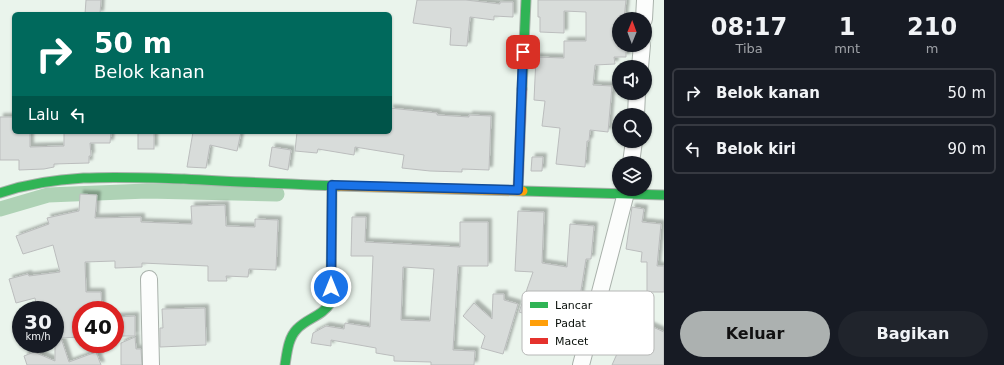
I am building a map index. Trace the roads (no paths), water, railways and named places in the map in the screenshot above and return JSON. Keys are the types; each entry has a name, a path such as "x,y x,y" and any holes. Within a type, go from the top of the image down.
{"main road":[{"path":"518,190 526,0"},
{"path":"0,193 22,186 60,180 88,178 149,178 332,185 612,191"},
{"path":"285,365 290,343 296,331 305,323 320,315 326,310 331,302 332,185"},
{"path":"652,194 664,195"}],"street":[{"path":"644,12 645,0"},
{"path":"600,291 625,196"},
{"path":"149,278 151,365"},
{"path":"581,365 584,355"}],"waterway":[{"path":"0,209 48,195 147,191 277,194"}]}
